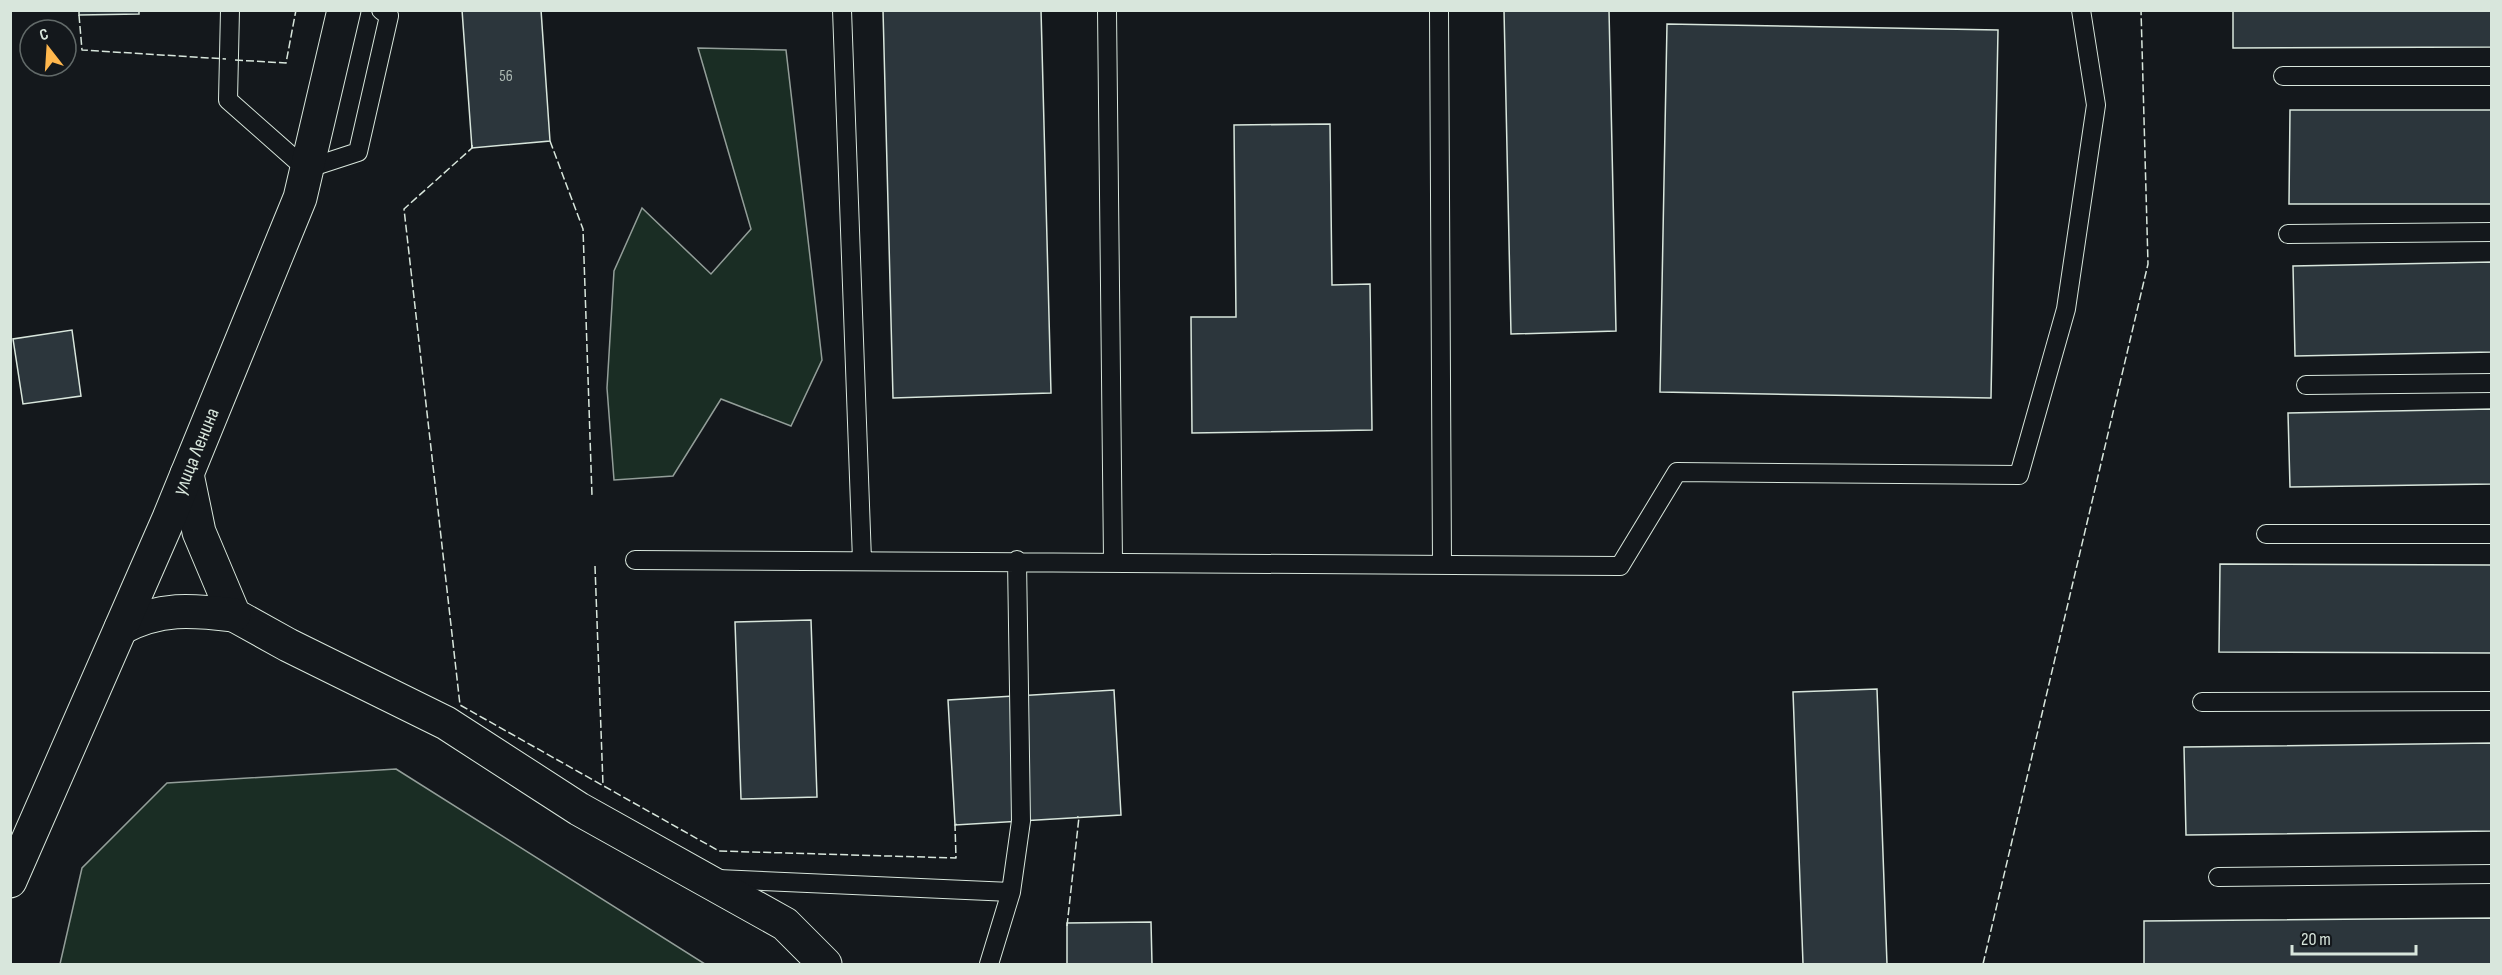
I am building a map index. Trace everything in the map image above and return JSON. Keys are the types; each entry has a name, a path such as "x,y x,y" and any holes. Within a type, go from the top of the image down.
{"street":[{"name":"улица Ленина","path":"10,881 187,474 300,198 344,10"},
{"path":"187,474 199,532 234,615"},
{"path":"121,628 141,618 175,611 191,610 234,615 288,645 446,723 579,809 785,924 825,964"}],"lane":[{"path":"230,10 228,100 306,169 358,152 389,16 381,10"},
{"path":"842,10 862,560"},
{"path":"1107,10 1113,561"},
{"path":"1439,10 1442,564"},
{"path":"635,560 1113,561 1620,566 1677,472 2019,475 2066,309 2096,105 2081,10"},
{"path":"2283,76 2492,76"},
{"path":"2288,234 2492,232"},
{"path":"2306,385 2492,383"},
{"path":"2266,534 2492,534"},
{"path":"989,964 1011,892 1022,821 1017,561"},
{"path":"2202,702 2492,701"},
{"path":"2218,877 2492,874"},
{"path":"704,879 1011,892"}],"green space":[{"path":"698,48 786,50 822,360 791,426 721,399 673,476 614,480 607,388 614,271 642,208 711,274 751,229"},
{"path":"396,769 705,964 60,964 82,868 167,783"}],"building":[{"path":"79,10 139,10 139,14 79,15"},
{"path":"462,10 541,10 550,141 472,148"},
{"path":"883,10 1041,10 1051,393 893,398"},
{"path":"1504,10 1609,10 1616,331 1511,334"},
{"path":"2233,10 2492,10 2492,47 2233,48"},
{"path":"1667,24 1998,30 1991,398 1660,392"},
{"path":"2290,110 2492,110 2492,204 2289,204"},
{"path":"1330,124 1332,285 1370,284 1372,430 1192,433 1191,317 1236,317 1234,125"},
{"path":"2492,262 2492,352 2295,356 2293,266"},
{"path":"72,330 81,396 23,404 13,339"},
{"path":"2492,409 2492,484 2290,487 2288,413"},
{"path":"2220,564 2492,565 2492,653 2219,652"},
{"path":"811,620 817,797 741,799 735,622"},
{"path":"1877,689 1887,964 1803,964 1793,692"},
{"path":"1114,690 1121,815 955,825 948,700"},
{"path":"2492,743 2492,831 2186,835 2184,747"},
{"path":"2492,918 2492,964 2144,964 2144,921"},
{"path":"1151,922 1152,964 1067,964 1067,923"}],"fence":[{"path":"235,60 286,63 296,10"},
{"path":"1983,964 2148,264 2141,10"},
{"path":"79,15 82,50 226,59"},
{"path":"550,141 583,229 592,496"},
{"path":"472,145 472,148 404,209 460,705 719,851 956,858 955,825 957,824"},
{"path":"595,566 603,785"},
{"path":"1067,926 1079,817 1077,817"}]}
